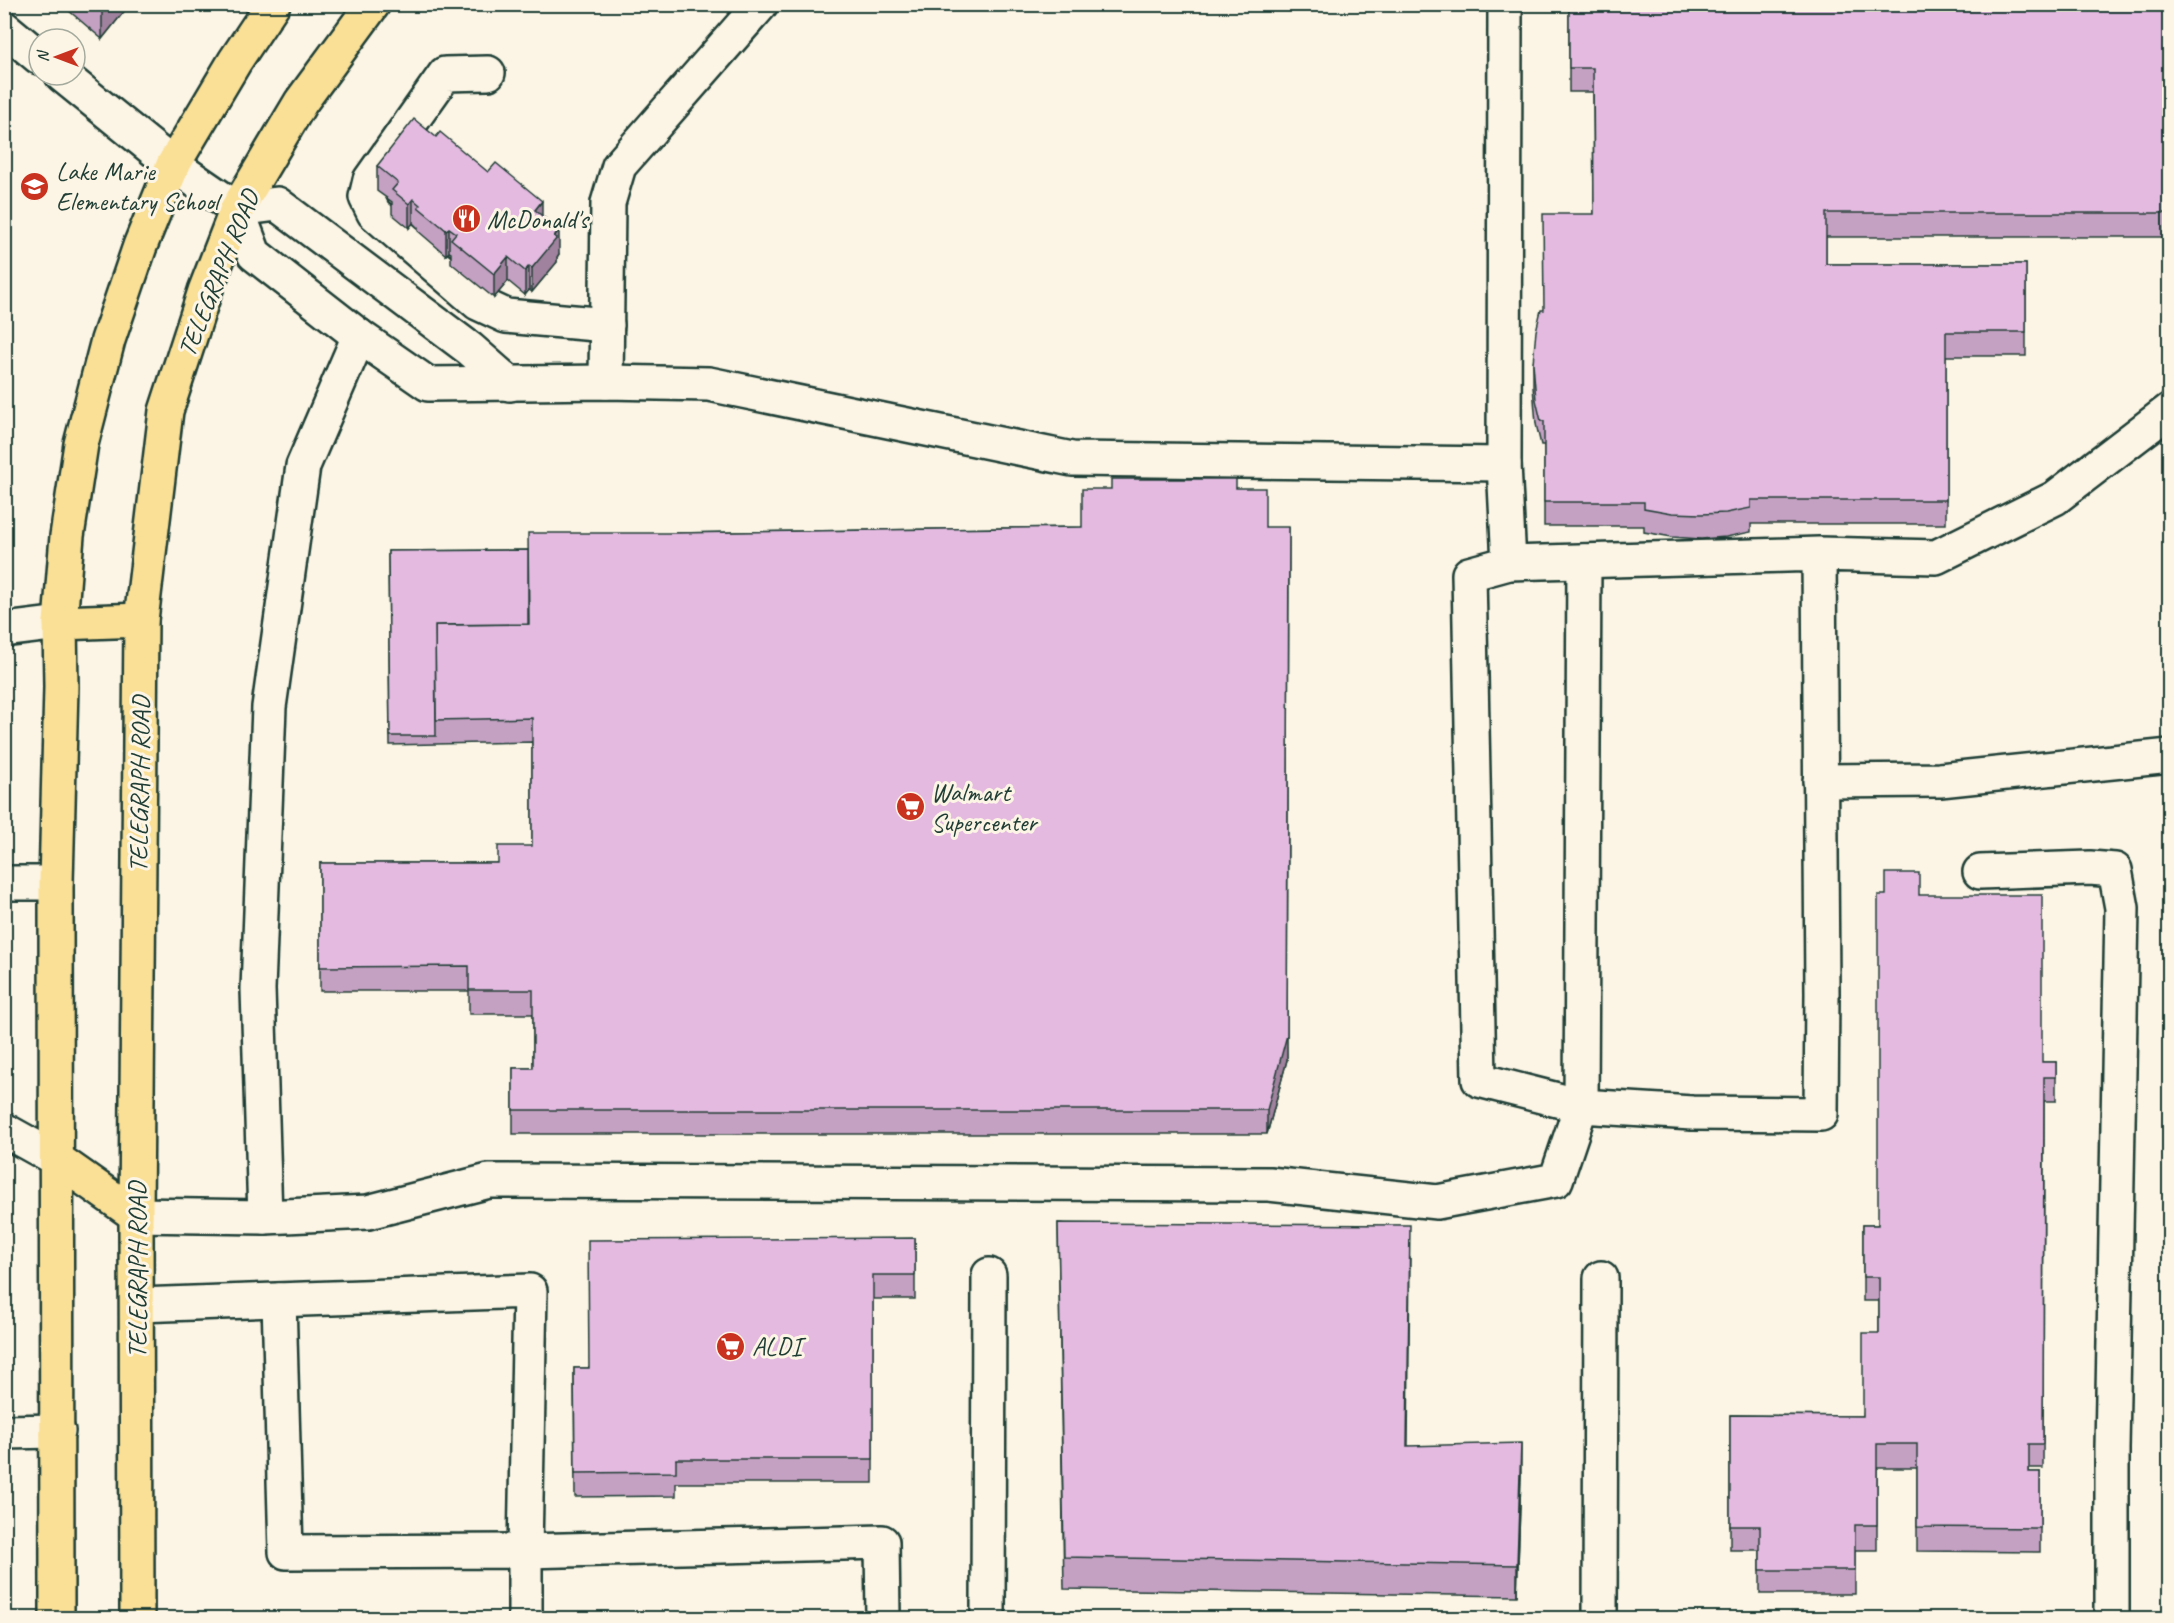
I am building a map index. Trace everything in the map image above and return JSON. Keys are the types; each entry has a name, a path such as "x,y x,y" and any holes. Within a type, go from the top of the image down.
{"main road":[{"path":"57,1618 56,883 61,687 60,623 67,536 81,444 112,330 140,246 173,165 235,61 273,4"},
{"name":"TELEGRAPH ROAD","path":"137,1618 136,1215 141,620 166,411 204,291 237,209 301,102 373,4"},
{"path":"60,623 141,620"},
{"path":"58,1161 136,1215"}],"street":[{"path":"606,381 608,203 619,166 761,4"},
{"path":"1505,4 1504,464 1509,563"},
{"path":"4,28 27,47"},
{"path":"488,73 445,74 370,180 366,197 374,213 478,303 506,316 607,325"},
{"path":"77,87 173,165 237,209 254,254 359,336 428,384 606,381 709,384 1072,459 1504,464"},
{"path":"237,209 277,204 470,349 510,384"},
{"path":"265,1217 258,989 269,707 303,466 359,336"},
{"path":"1819,554 1821,1114 1692,1113 1581,1107 1479,1080 1469,574 1509,563 1819,554 1935,557 2055,498 2169,410"},
{"path":"136,1215 265,1217 368,1212 489,1181 1269,1184 1437,1202 1556,1180 1581,1107 1584,561"},
{"path":"4,630 60,623"},
{"path":"1820,781 1940,780 2169,756"},
{"path":"1980,872 2090,868 2115,870 2122,908 2112,1449 2112,1618"},
{"path":"4,883 56,883"},
{"path":"4,1130 58,1161"},
{"path":"988,1618 989,1275"},
{"path":"1600,1618 1601,1278"},
{"path":"138,1305 530,1291 525,1618"},
{"path":"279,1300 286,1552 525,1551 882,1542 883,1618"},
{"path":"4,1432 58,1431"}],"building":[{"path":"1569,4 2169,4 2169,213 1826,213 1826,264 2026,264 2026,332 1946,332 1946,500 1751,500 1751,508 1726,513 1701,514 1672,513 1644,508 1644,502 1544,502 1544,421 1541,421 1536,400 1533,363 1536,331 1541,310 1544,310 1543,214 1594,214 1593,68 1569,68"},
{"name":"McDonald's","path":"414,119 436,137 440,132 488,172 496,163 542,201 535,210 559,230 554,236 557,238 532,268 529,266 525,271 508,257 494,274 451,239 456,233 449,228 446,230 418,207 420,205 413,199 409,204 392,190 398,183 377,166"},
{"name":"Walmart Supercenter","path":"1111,479 1236,479 1236,488 1265,488 1265,527 1289,527 1287,1035 1267,1110 513,1110 513,1068 533,1068 533,990 469,990 469,966 320,967 320,863 498,863 498,846 532,846 532,718 436,720 435,625 529,624 528,533 1082,527 1082,489 1111,489"},
{"path":"528,550 528,624 435,625 436,736 390,736 388,551"},
{"path":"1886,873 1919,873 1919,895 2042,895 2042,1062 2056,1062 2056,1077 2044,1077 2043,1444 2029,1444 2029,1472 2040,1472 2040,1528 1917,1527 1917,1444 1877,1444 1877,1525 1855,1525 1855,1570 1760,1570 1760,1526 1730,1526 1730,1415 1863,1416 1863,1333 1879,1333 1879,1277 1863,1277 1863,1225 1878,1225 1878,895 1886,895"},
{"path":"1058,1223 1410,1225 1407,1446 1521,1443 1517,1565 1064,1557"},
{"name":"ALDI","path":"915,1238 915,1275 873,1275 873,1459 676,1459 676,1472 575,1473 574,1368 589,1368 588,1240"}],"place":[{"name":"Lake Marie Elementary School","path":"35,186"},
{"name":"McDonald's","path":"466,219"},
{"name":"Walmart Supercenter","path":"910,807"},
{"name":"ALDI","path":"731,1346"}]}
